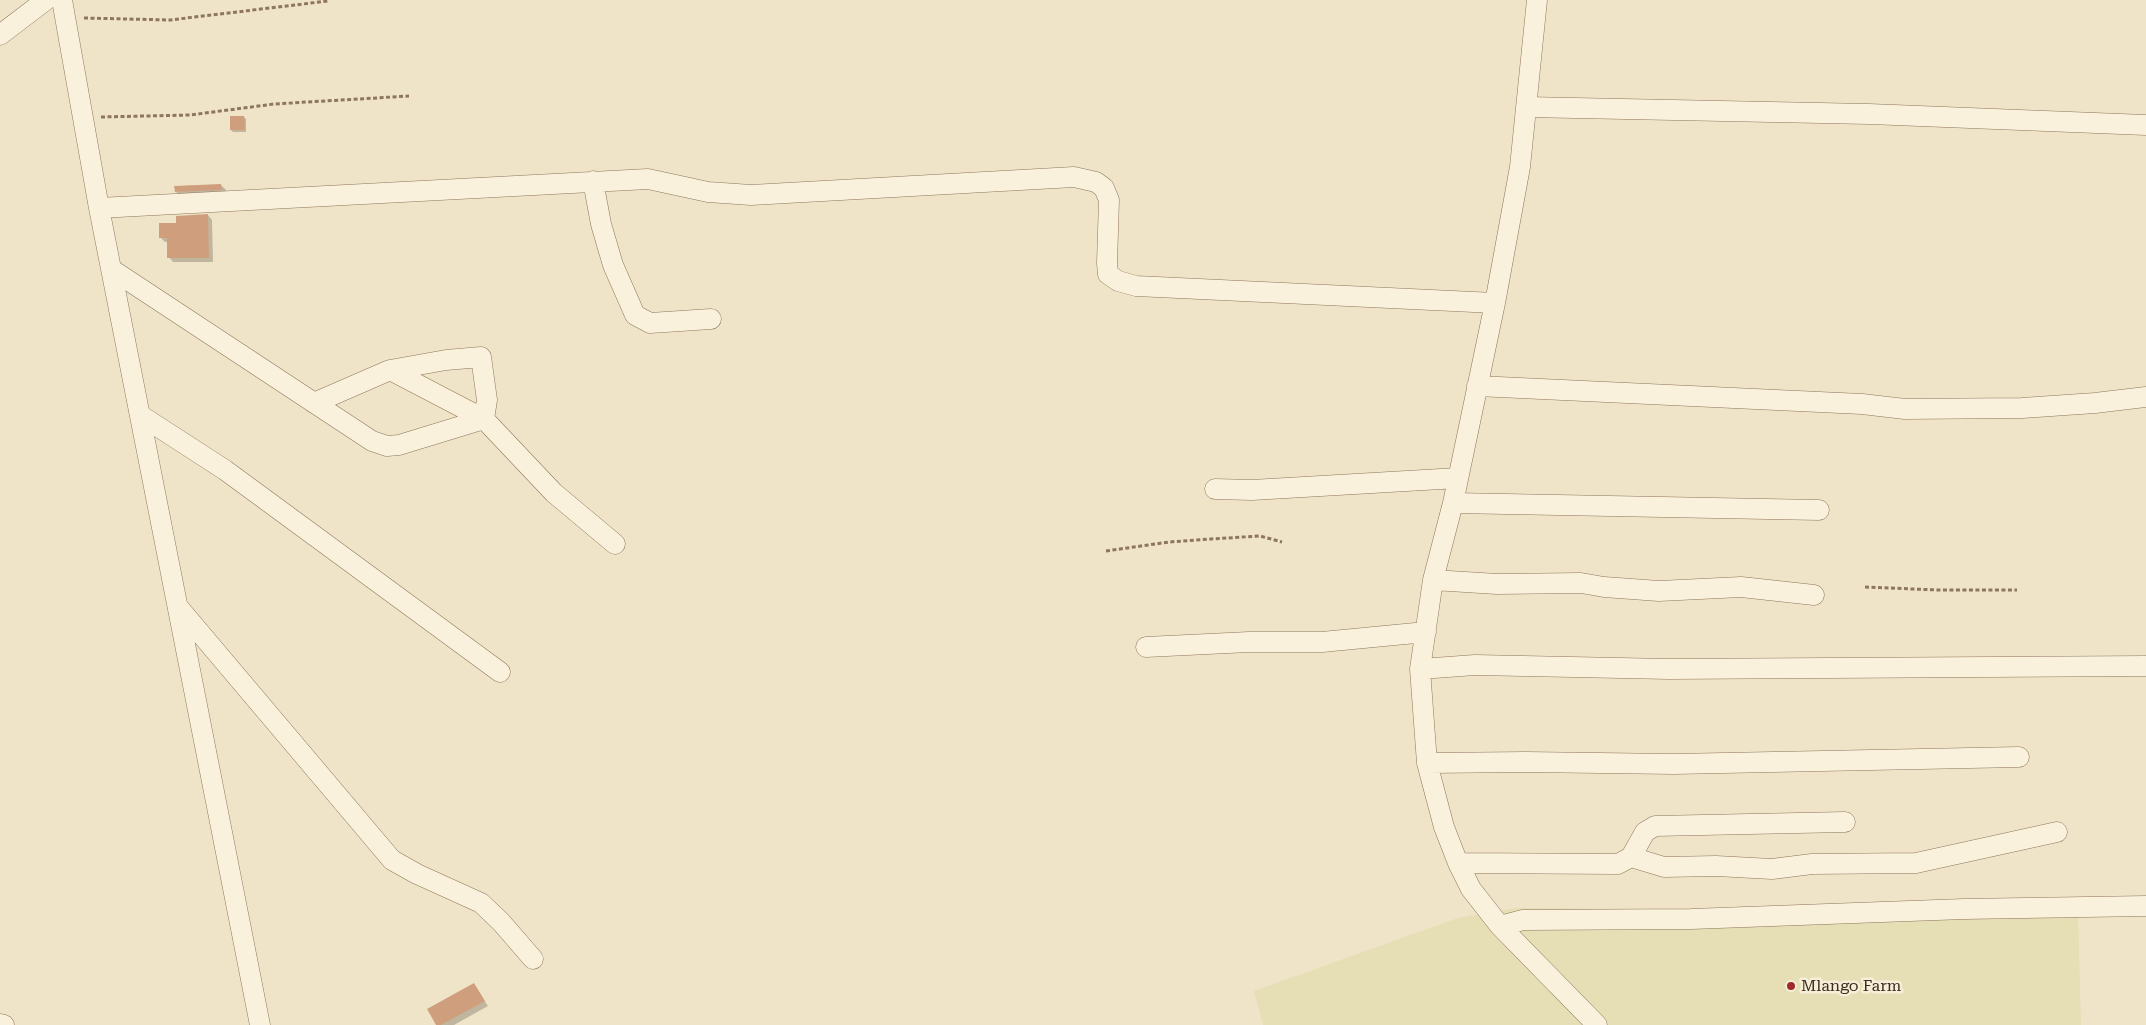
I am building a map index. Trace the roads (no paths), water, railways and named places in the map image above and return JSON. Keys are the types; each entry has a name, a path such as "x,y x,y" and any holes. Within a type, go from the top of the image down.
{"street":[{"path":"0,35 46,0"},
{"path":"62,0 98,208 260,1025"},
{"path":"1537,0 1520,167 1495,303 1453,503 1433,580 1420,669 1427,763 1444,827 1458,863 1471,889 1500,926 1597,1025"},
{"path":"1526,107 1869,114 2146,125"},
{"path":"98,208 648,179 708,192 751,195 1074,177 1086,178 1096,182 1104,188 1110,200 1108,274 1118,281 1136,286 1495,303"},
{"path":"593,182 601,224 612,265 635,315 650,322 710,318"},
{"path":"110,269 372,441 387,446 399,444 484,419"},
{"path":"314,403 390,370 446,360 481,357 487,400 484,419"},
{"path":"390,370 484,419 554,493 615,544"},
{"path":"1477,386 1862,404 1905,409 2022,408 2146,397"},
{"path":"140,415 225,470 500,672"},
{"path":"1215,489 1252,490 1458,478"},
{"path":"1453,503 1819,510"},
{"path":"1433,580 1497,584 1581,583 1604,587 1659,590 1742,587 1814,595"},
{"path":"178,607 392,860 417,874 481,903 534,959"},
{"path":"1146,647 1249,642 1322,642 1426,632"},
{"path":"1420,669 1475,665 1669,669 2146,666"},
{"path":"1427,763 1674,764 2019,757"},
{"path":"1458,863 1618,864 1631,857 1645,832 1654,826 1845,822"},
{"path":"1631,857 1664,867 1716,866 1772,869 1812,864 1916,863 2057,832"},
{"path":"1500,926 1523,920 1691,919 1964,909 2146,906"}],"place":[{"name":"Mlango Farm","path":"1791,986"}]}
